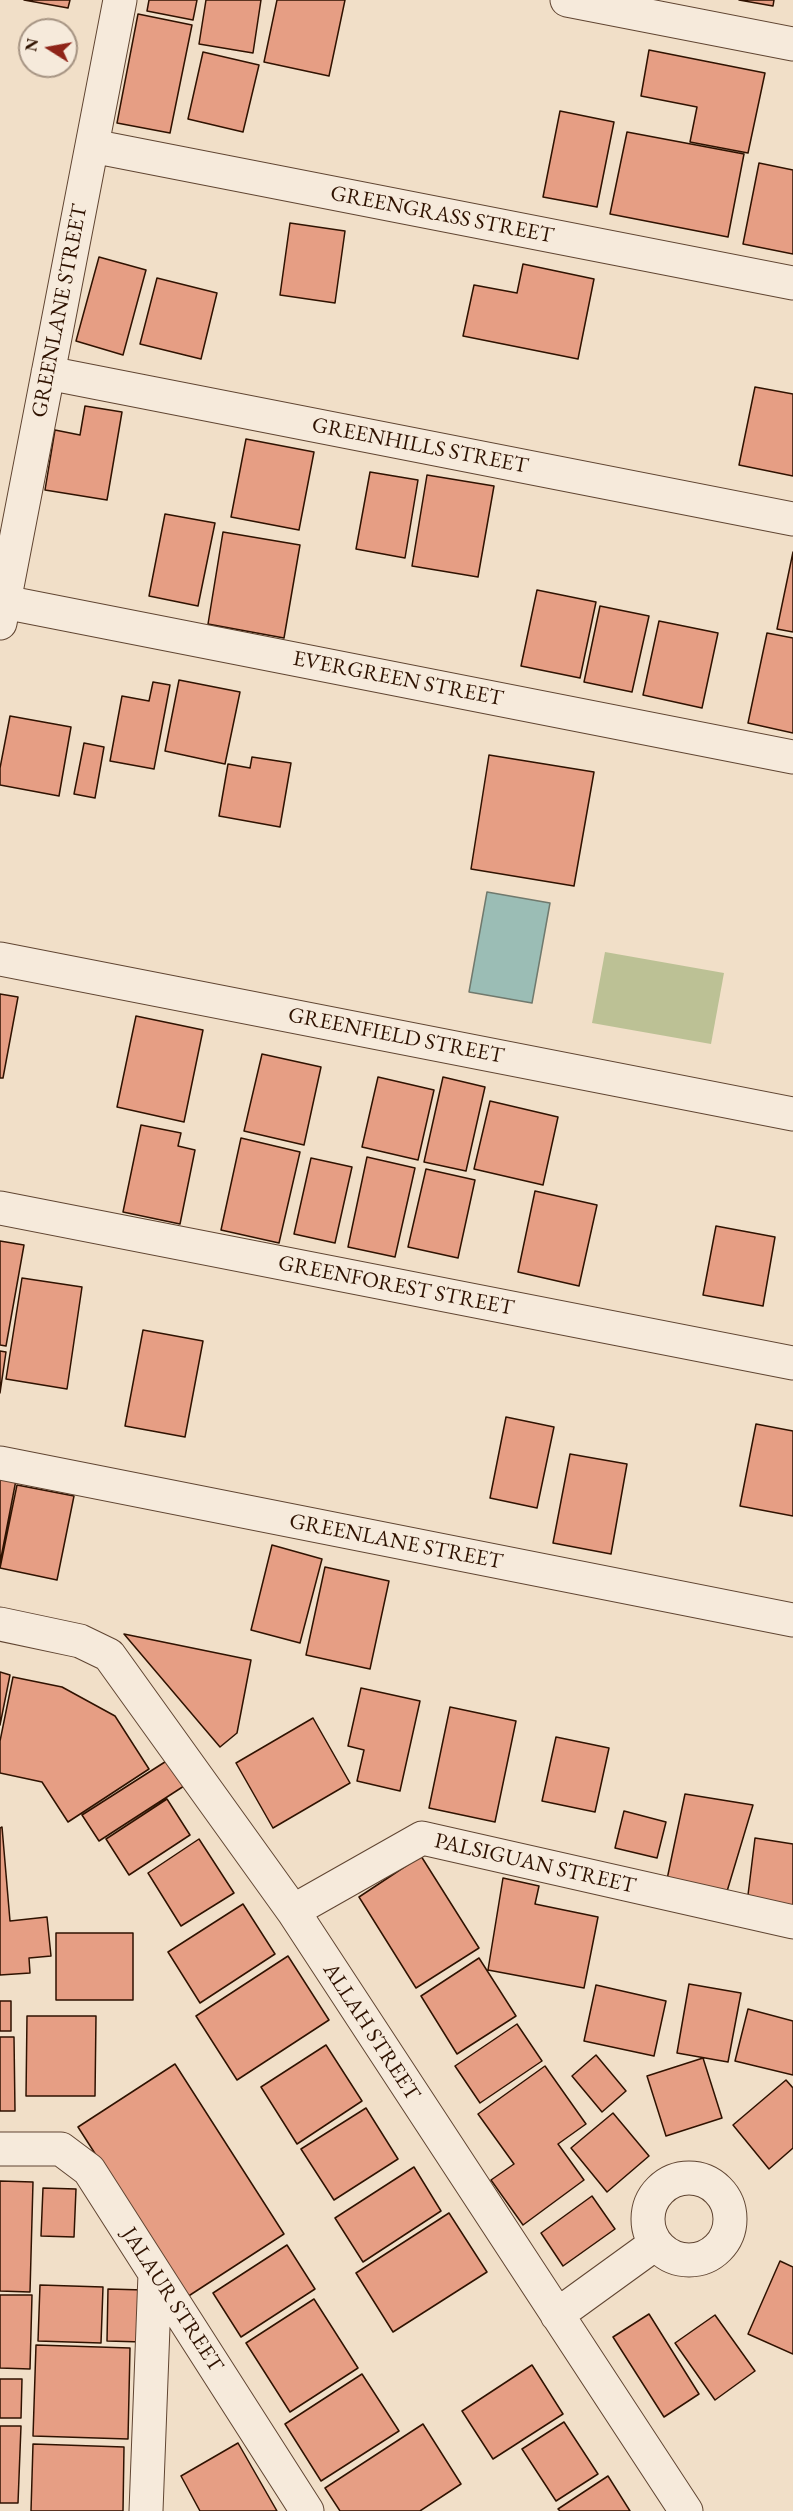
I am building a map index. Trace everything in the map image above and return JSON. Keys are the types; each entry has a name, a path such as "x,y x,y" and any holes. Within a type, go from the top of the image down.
{"street":[{"name":"GREENLANE STREET","path":"2,612 120,0"},
{"path":"567,0 793,44"},
{"name":"GREENGRASS STREET","path":"92,146 793,283"},
{"name":"GREENHILLS STREET","path":"48,373 793,519"},
{"name":"EVERGREEN STREET","path":"2,612 793,757"},
{"name":"GREENFIELD STREET","path":"0,959 793,1114"},
{"name":"GREENFOREST STREET","path":"0,1208 793,1363"},
{"name":"GREENLANE STREET","path":"0,1463 793,1620"},
{"name":"ALLAH STREET","path":"0,1624 80,1641 110,1655 292,1911 686,2511"},
{"name":"PALSIGUAN STREET","path":"292,1911 422,1838 793,1922"},
{"name":"JALAUR STREET","path":"0,2149 61,2149 89,2170 307,2511"},
{"path":"557,2315 655,2244"},
{"path":"146,2511 155,2274"}],"green space":[{"path":"605,952 724,973 711,1044 592,1023"}],"water":[{"path":"487,892 550,903 532,1003 469,992"}],"building":[{"path":"24,0 70,0 68,8"},
{"path":"149,0 197,0 193,20 147,11"},
{"path":"206,0 261,0 253,53 199,44"},
{"path":"277,0 345,0 329,76 264,62"},
{"path":"739,0 774,0 773,6"},
{"path":"138,14 192,25 170,133 117,123"},
{"path":"649,50 765,73 748,153 690,142 697,107 641,96"},
{"path":"203,52 259,65 243,132 188,119"},
{"path":"560,111 614,122 597,207 543,197"},
{"path":"627,132 744,154 728,237 610,214"},
{"path":"759,163 793,170 793,254 743,244"},
{"path":"290,223 345,231 335,303 280,295"},
{"path":"99,257 146,270 123,355 76,341"},
{"path":"523,264 594,279 578,359 463,336 474,285 517,293"},
{"path":"157,278 217,293 201,359 140,344"},
{"path":"755,387 793,394 793,476 739,465"},
{"path":"85,406 122,412 107,500 45,490 55,430 80,435"},
{"path":"246,439 314,452 299,530 231,517"},
{"path":"370,472 418,480 405,558 356,549"},
{"path":"427,475 494,486 478,577 412,566"},
{"path":"165,514 215,523 198,606 149,596"},
{"path":"223,532 300,545 284,638 208,624"},
{"path":"793,552 793,632 777,629"},
{"path":"537,590 596,602 580,678 521,666"},
{"path":"600,606 649,616 632,692 584,682"},
{"path":"659,621 718,633 702,708 643,695"},
{"path":"767,633 793,638 793,733 748,723"},
{"path":"179,680 240,692 225,764 165,751"},
{"path":"153,682 170,685 154,769 110,761 122,696 149,701"},
{"path":"10,716 71,727 59,796 0,785 0,768"},
{"path":"84,743 104,747 95,798 74,794"},
{"path":"489,755 594,772 574,886 471,869"},
{"path":"252,757 291,763 280,827 219,816 228,764 250,768"},
{"path":"0,994 18,997 3,1078 0,1078"},
{"path":"136,1016 203,1030 184,1122 117,1107"},
{"path":"262,1054 321,1067 304,1145 244,1131"},
{"path":"378,1077 434,1090 418,1160 362,1147"},
{"path":"443,1077 485,1087 466,1171 424,1162"},
{"path":"490,1101 558,1117 543,1185 474,1169"},
{"path":"141,1125 181,1133 178,1146 195,1150 180,1224 123,1212"},
{"path":"241,1138 300,1152 279,1243 221,1230"},
{"path":"367,1157 415,1168 395,1257 348,1247"},
{"path":"311,1158 352,1167 335,1243 294,1234"},
{"path":"426,1169 475,1180 458,1258 408,1247"},
{"path":"535,1191 597,1205 579,1286 518,1272"},
{"path":"716,1226 775,1237 763,1306 703,1295"},
{"path":"0,1241 24,1245 6,1346 0,1345"},
{"path":"22,1278 82,1287 67,1389 6,1379"},
{"path":"143,1330 203,1341 185,1437 125,1426"},
{"path":"0,1351 6,1352 0,1393"},
{"path":"506,1417 554,1427 537,1508 490,1498"},
{"path":"756,1424 793,1431 793,1516 740,1506"},
{"path":"570,1454 627,1464 611,1554 553,1543"},
{"path":"0,1476 16,1480 0,1563"},
{"path":"17,1485 74,1496 57,1580 0,1568"},
{"path":"272,1545 322,1559 300,1643 251,1630"},
{"path":"325,1567 389,1581 370,1669 306,1655"},
{"path":"124,1634 251,1660 237,1733 220,1747"},
{"path":"0,1672 10,1675 0,1725"},
{"path":"13,1677 62,1687 115,1716 149,1769 68,1822 42,1782 0,1773 0,1741"},
{"path":"361,1688 420,1701 400,1791 357,1781 364,1750 348,1746"},
{"path":"450,1707 516,1721 495,1822 429,1808"},
{"path":"313,1718 350,1783 273,1828 236,1763"},
{"path":"556,1737 609,1748 595,1812 542,1801"},
{"path":"168,1760 184,1786 99,1841 82,1815"},
{"path":"685,1794 753,1805 725,1898 666,1884"},
{"path":"167,1799 190,1835 129,1875 106,1839"},
{"path":"624,1811 666,1822 657,1858 615,1848"},
{"path":"2,1827 10,1921 47,1917 51,1956 29,1958 30,1973 0,1975 0,1828"},
{"path":"755,1838 793,1844 793,1911 747,1903"},
{"path":"199,1839 234,1893 181,1926 148,1873"},
{"path":"421,1856 479,1948 416,1988 359,1897"},
{"path":"503,1878 539,1886 535,1904 598,1917 584,1988 488,1970"},
{"path":"243,1904 275,1954 200,2003 168,1952"},
{"path":"56,1933 133,1933 133,2000 56,2000"},
{"path":"288,1956 329,2020 237,2080 196,2016"},
{"path":"479,1958 516,2016 457,2054 421,1996"},
{"path":"689,1984 741,1993 728,2062 677,2053"},
{"path":"596,1985 666,2001 654,2056 584,2041"},
{"path":"0,2001 11,2001 11,2031 0,2031"},
{"path":"748,2009 793,2021 793,2075 735,2061"},
{"path":"27,2016 96,2016 95,2096 26,2096"},
{"path":"517,2024 542,2061 480,2103 455,2066"},
{"path":"0,2037 14,2037 15,2111 0,2111"},
{"path":"326,2045 362,2101 297,2144 261,2087"},
{"path":"596,2055 626,2091 602,2112 572,2076"},
{"path":"703,2058 722,2118 666,2136 647,2076"},
{"path":"175,2064 284,2234 187,2297 78,2127"},
{"path":"545,2066 586,2124 558,2144 584,2180 523,2225 491,2180 514,2164 478,2114"},
{"path":"786,2080 793,2088 793,2148 769,2169 733,2125"},
{"path":"366,2108 398,2159 334,2200 301,2149"},
{"path":"613,2113 649,2156 607,2192 571,2148"},
{"path":"414,2167 441,2211 363,2262 335,2218"},
{"path":"0,2181 33,2182 30,2292 0,2291"},
{"path":"43,2188 76,2189 74,2237 41,2236"},
{"path":"592,2196 615,2229 563,2266 541,2233"},
{"path":"449,2213 487,2272 393,2332 356,2273"},
{"path":"287,2245 315,2289 241,2337 213,2293"},
{"path":"780,2261 793,2267 793,2354 748,2334"},
{"path":"40,2285 103,2287 101,2343 38,2341"},
{"path":"108,2289 144,2290 143,2342 107,2341"},
{"path":"0,2295 32,2295 30,2369 0,2368"},
{"path":"314,2299 358,2368 290,2412 246,2343"},
{"path":"649,2314 699,2394 664,2417 613,2337"},
{"path":"715,2315 755,2371 715,2400 675,2343"},
{"path":"36,2345 130,2348 128,2439 33,2436"},
{"path":"532,2365 563,2414 493,2459 462,2411"},
{"path":"362,2374 399,2431 321,2481 285,2424"},
{"path":"0,2379 22,2379 21,2418 0,2418"},
{"path":"564,2422 598,2474 556,2501 522,2449"},
{"path":"423,2424 461,2484 420,2511 340,2511 325,2488"},
{"path":"0,2426 21,2426 18,2503 0,2503"},
{"path":"238,2443 277,2511 200,2511 181,2476"},
{"path":"33,2444 124,2447 123,2511 31,2511"},
{"path":"608,2476 630,2511 560,2511 558,2509"}]}
